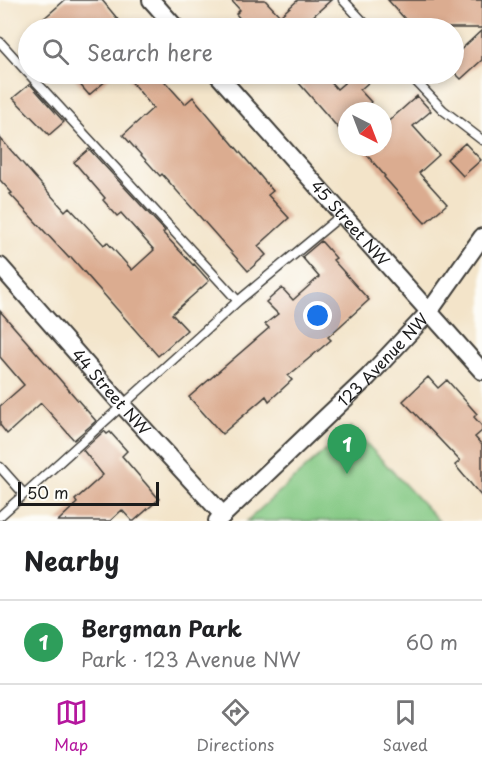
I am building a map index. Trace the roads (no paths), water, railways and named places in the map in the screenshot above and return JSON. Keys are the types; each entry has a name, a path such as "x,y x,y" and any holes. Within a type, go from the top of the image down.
{"street":[{"path":"151,0 167,18"},
{"name":"45 Street NW","path":"226,84 482,371"},
{"name":"123 Avenue NW","path":"220,518 368,377 429,312 482,237"},
{"name":"44 Street NW","path":"0,266 220,518"}],"lane":[{"path":"344,0 360,18"},
{"path":"0,42 18,61"},
{"path":"39,84 238,301"},
{"path":"419,84 442,110 482,140"},
{"path":"0,516 238,301 343,214"},
{"path":"0,467 24,494"}],"place":[{"name":"Bergman Park","path":"347,474"}]}
